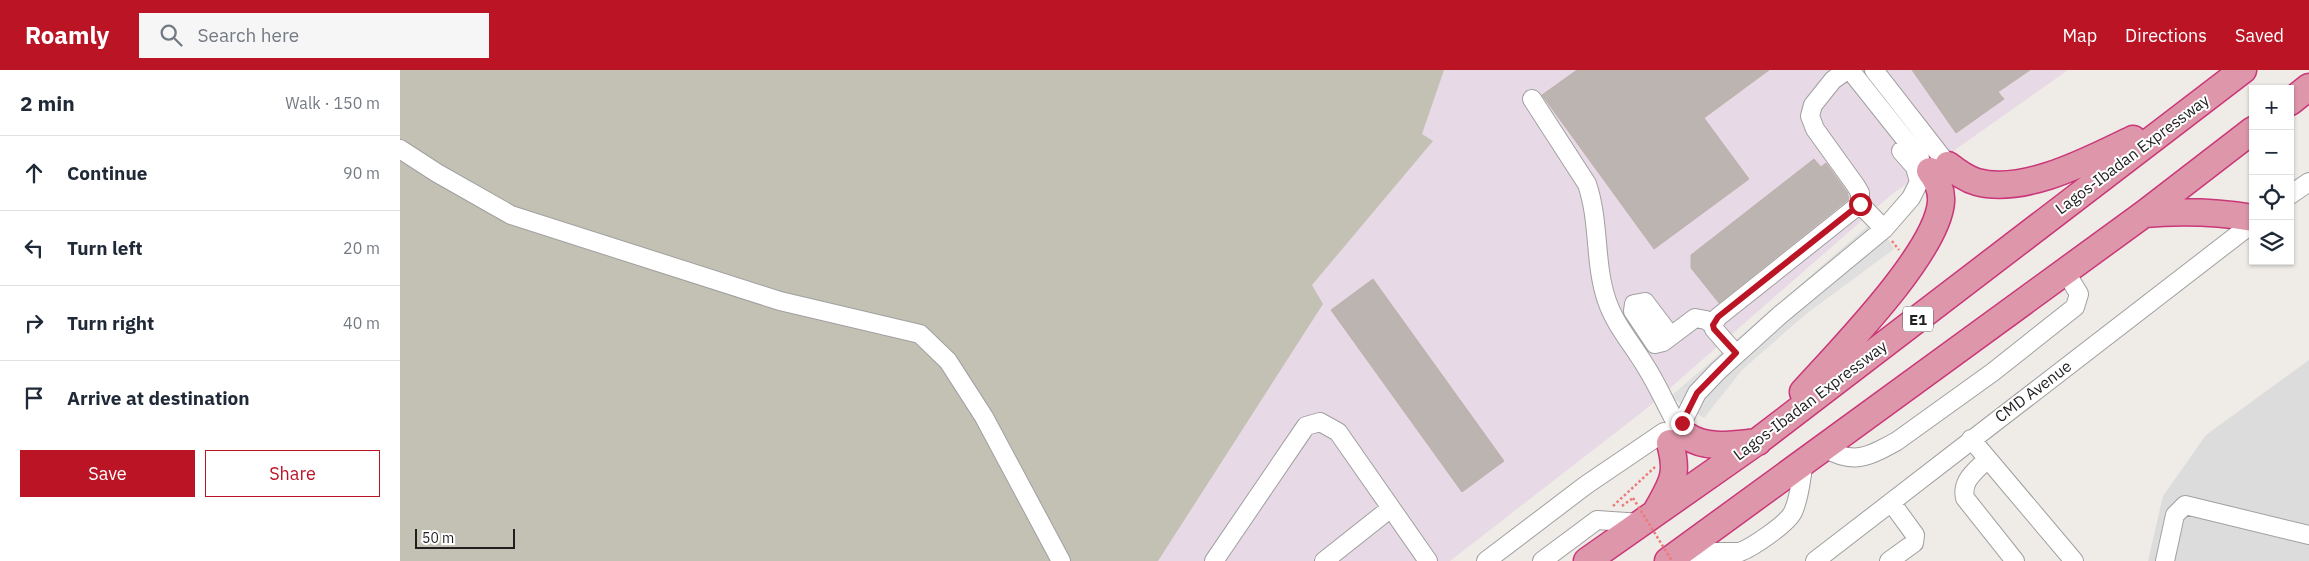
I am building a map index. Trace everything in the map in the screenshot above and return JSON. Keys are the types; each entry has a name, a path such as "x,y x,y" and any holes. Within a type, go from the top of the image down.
{"highway":[{"name":"Lagos-Ibadan Expressway","path":"1587,561 1758,442 2243,70"},
{"path":"2294,99 2309,87"},
{"path":"1648,518 1670,486 1675,469 1671,433 1696,442 1709,444 1728,445 1758,442 1873,314 1928,240 1941,204 1941,192 1937,180 1939,168 1977,183 2002,185 2035,180 2072,168 2181,116"},
{"path":"1674,558 2144,214 2249,133"},
{"path":"2144,214 2168,212 2230,214 2249,217"}],"street":[{"path":"1884,229 1860,204 1860,193 1820,138 1810,116 1813,105 1828,75 1849,70 1939,168"},
{"path":"1874,70 1939,168"},
{"path":"1532,99 1587,184 1591,199 1600,274 1607,302 1614,318 1647,368 1671,433"},
{"path":"400,149 436,173 511,215 780,300 920,334 948,361 984,417 1061,561"},
{"path":"1486,561 1586,485 1671,433 1697,393 1736,353 1884,229 1911,198 1919,182 1915,167 1901,150"},
{"path":"2294,192 2309,182"},
{"path":"1713,325 1718,317 1860,204"},
{"name":"CMD Avenue","path":"1815,561 2249,226"},
{"path":"1674,558 1740,552 1748,549 1789,518 1794,510 1814,455 1850,458 1863,456 1882,449 1897,442 1993,372 2075,307 2079,294 2066,271"},
{"path":"1670,335 1695,318 1706,320 1713,325 1716,333 1736,353"},
{"path":"1214,561 1306,426 1320,422 1338,432 1428,561"},
{"path":"1971,439 2074,561"},
{"path":"1988,460 1966,481 1963,489 1965,498 2015,561"},
{"path":"1889,561 1914,542 1915,535 1891,502"},
{"path":"2165,561 2175,515 2185,505 2309,536"},
{"path":"1324,561 1391,508"},
{"path":"1542,561 1597,520 1648,518"}],"path":[{"path":"1597,520 1661,460 1671,433"},
{"path":"1633,498 1674,558"}],"shaded area":[{"path":"400,70 2068,70 1891,195 1646,409 1450,561 400,561"},
{"path":"400,70 1444,70 1422,134 1433,141 1312,285 1323,304 1158,561 400,561"},
{"path":"1876,219 1894,249 1806,314 1742,370 1704,418 1670,397"},
{"path":"2309,360 2309,561 2148,561 2163,496 2206,435"}],"building":[{"path":"1577,70 1769,70 1704,118 1749,179 1654,249 1542,95"},
{"path":"1912,70 2030,70 1998,92 2004,99 1956,133"},
{"path":"1814,159 1821,167 1826,163 1847,192 1849,199 1719,303 1691,268 1691,255"},
{"path":"1373,279 1504,461 1462,492 1331,310"}],"route":[{"path":"1682,423 1697,393 1736,353 1714,329 1713,325 1718,317 1860,204"}]}
